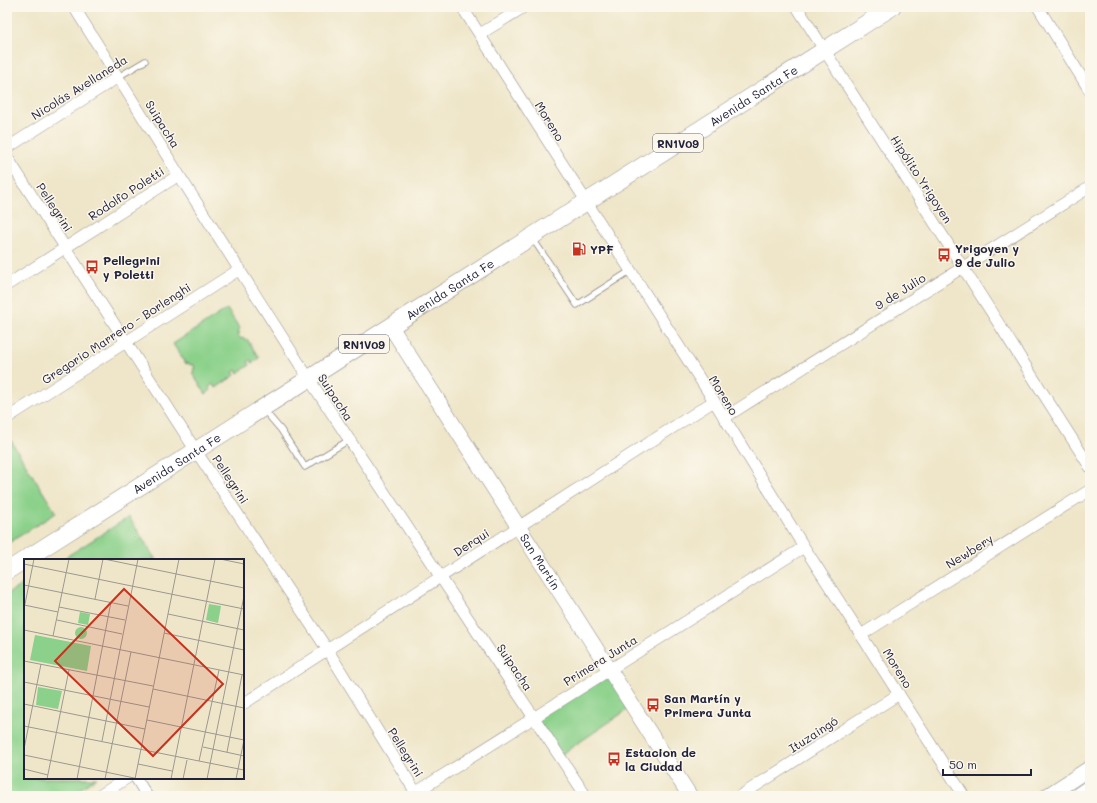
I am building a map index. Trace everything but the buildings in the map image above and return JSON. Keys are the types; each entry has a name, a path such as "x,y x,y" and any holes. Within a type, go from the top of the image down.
{"main road":[{"name":"Avenida Santa Fe","path":"26,559 892,7"},
{"name":"San Martín","path":"390,326 690,796"},
{"name":"Avenida Santa Fe","path":"7,571 24,560"},
{"path":"1047,796 1090,768"},
{"path":"1077,796 1090,787"}],"street":[{"name":"Suipacha","path":"74,7 309,379 586,796"},
{"name":"Moreno","path":"462,7 964,796"},
{"path":"480,34 524,7"},
{"name":"Hipólito Yrigoyen","path":"797,7 1090,467"},
{"path":"1038,7 1090,91"},
{"name":"Nicolás Avellaneda","path":"7,148 118,77"},
{"name":"Pellegrini","path":"7,158 327,649 414,795"},
{"name":"Rodolfo Poletti","path":"7,285 179,175"},
{"name":"9 de Julio","path":"724,418 1090,187"},
{"name":"Gregorio Marrero - Borlenghi","path":"7,418 240,270"},
{"name":"Derqui","path":"244,703 714,401"},
{"name":"Newbery","path":"861,635 1090,490"},
{"name":"Primera Junta","path":"414,795 804,546"},
{"name":"Ituzaingó","path":"740,796 900,694"},
{"path":"99,796 125,779"},
{"path":"137,779 147,796"}],"lane":[{"name":"Nicolás Avellaneda","path":"118,77 145,61"},
{"path":"532,237 577,305 630,271"},
{"path":"262,408 280,430 305,467 349,440"}],"green space":[{"path":"227,309 240,329 238,331 240,333 238,335 241,339 247,339 259,358 252,363 251,360 248,362 250,365 238,373 236,370 233,372 235,375 216,388 213,384 209,387 211,390 206,394 192,373 194,371 193,369 195,368 193,364 186,364 173,344"},
{"path":"8,436 56,513 7,544 7,437"},
{"path":"129,517 155,559 63,559"},
{"path":"24,584 24,779 95,779 69,796 7,796 7,594"},
{"path":"609,670 633,706 559,756 533,718"}],"place":[{"name":"YPF","path":"579,249"},
{"name":"Yrigoyen y 9 de Julio","path":"944,255"},
{"name":"Pellegrini y Poletti","path":"92,267"},
{"name":"San Martín y Primera Junta","path":"653,705"},
{"name":"Estacion de la Ciudad","path":"614,759"}]}
